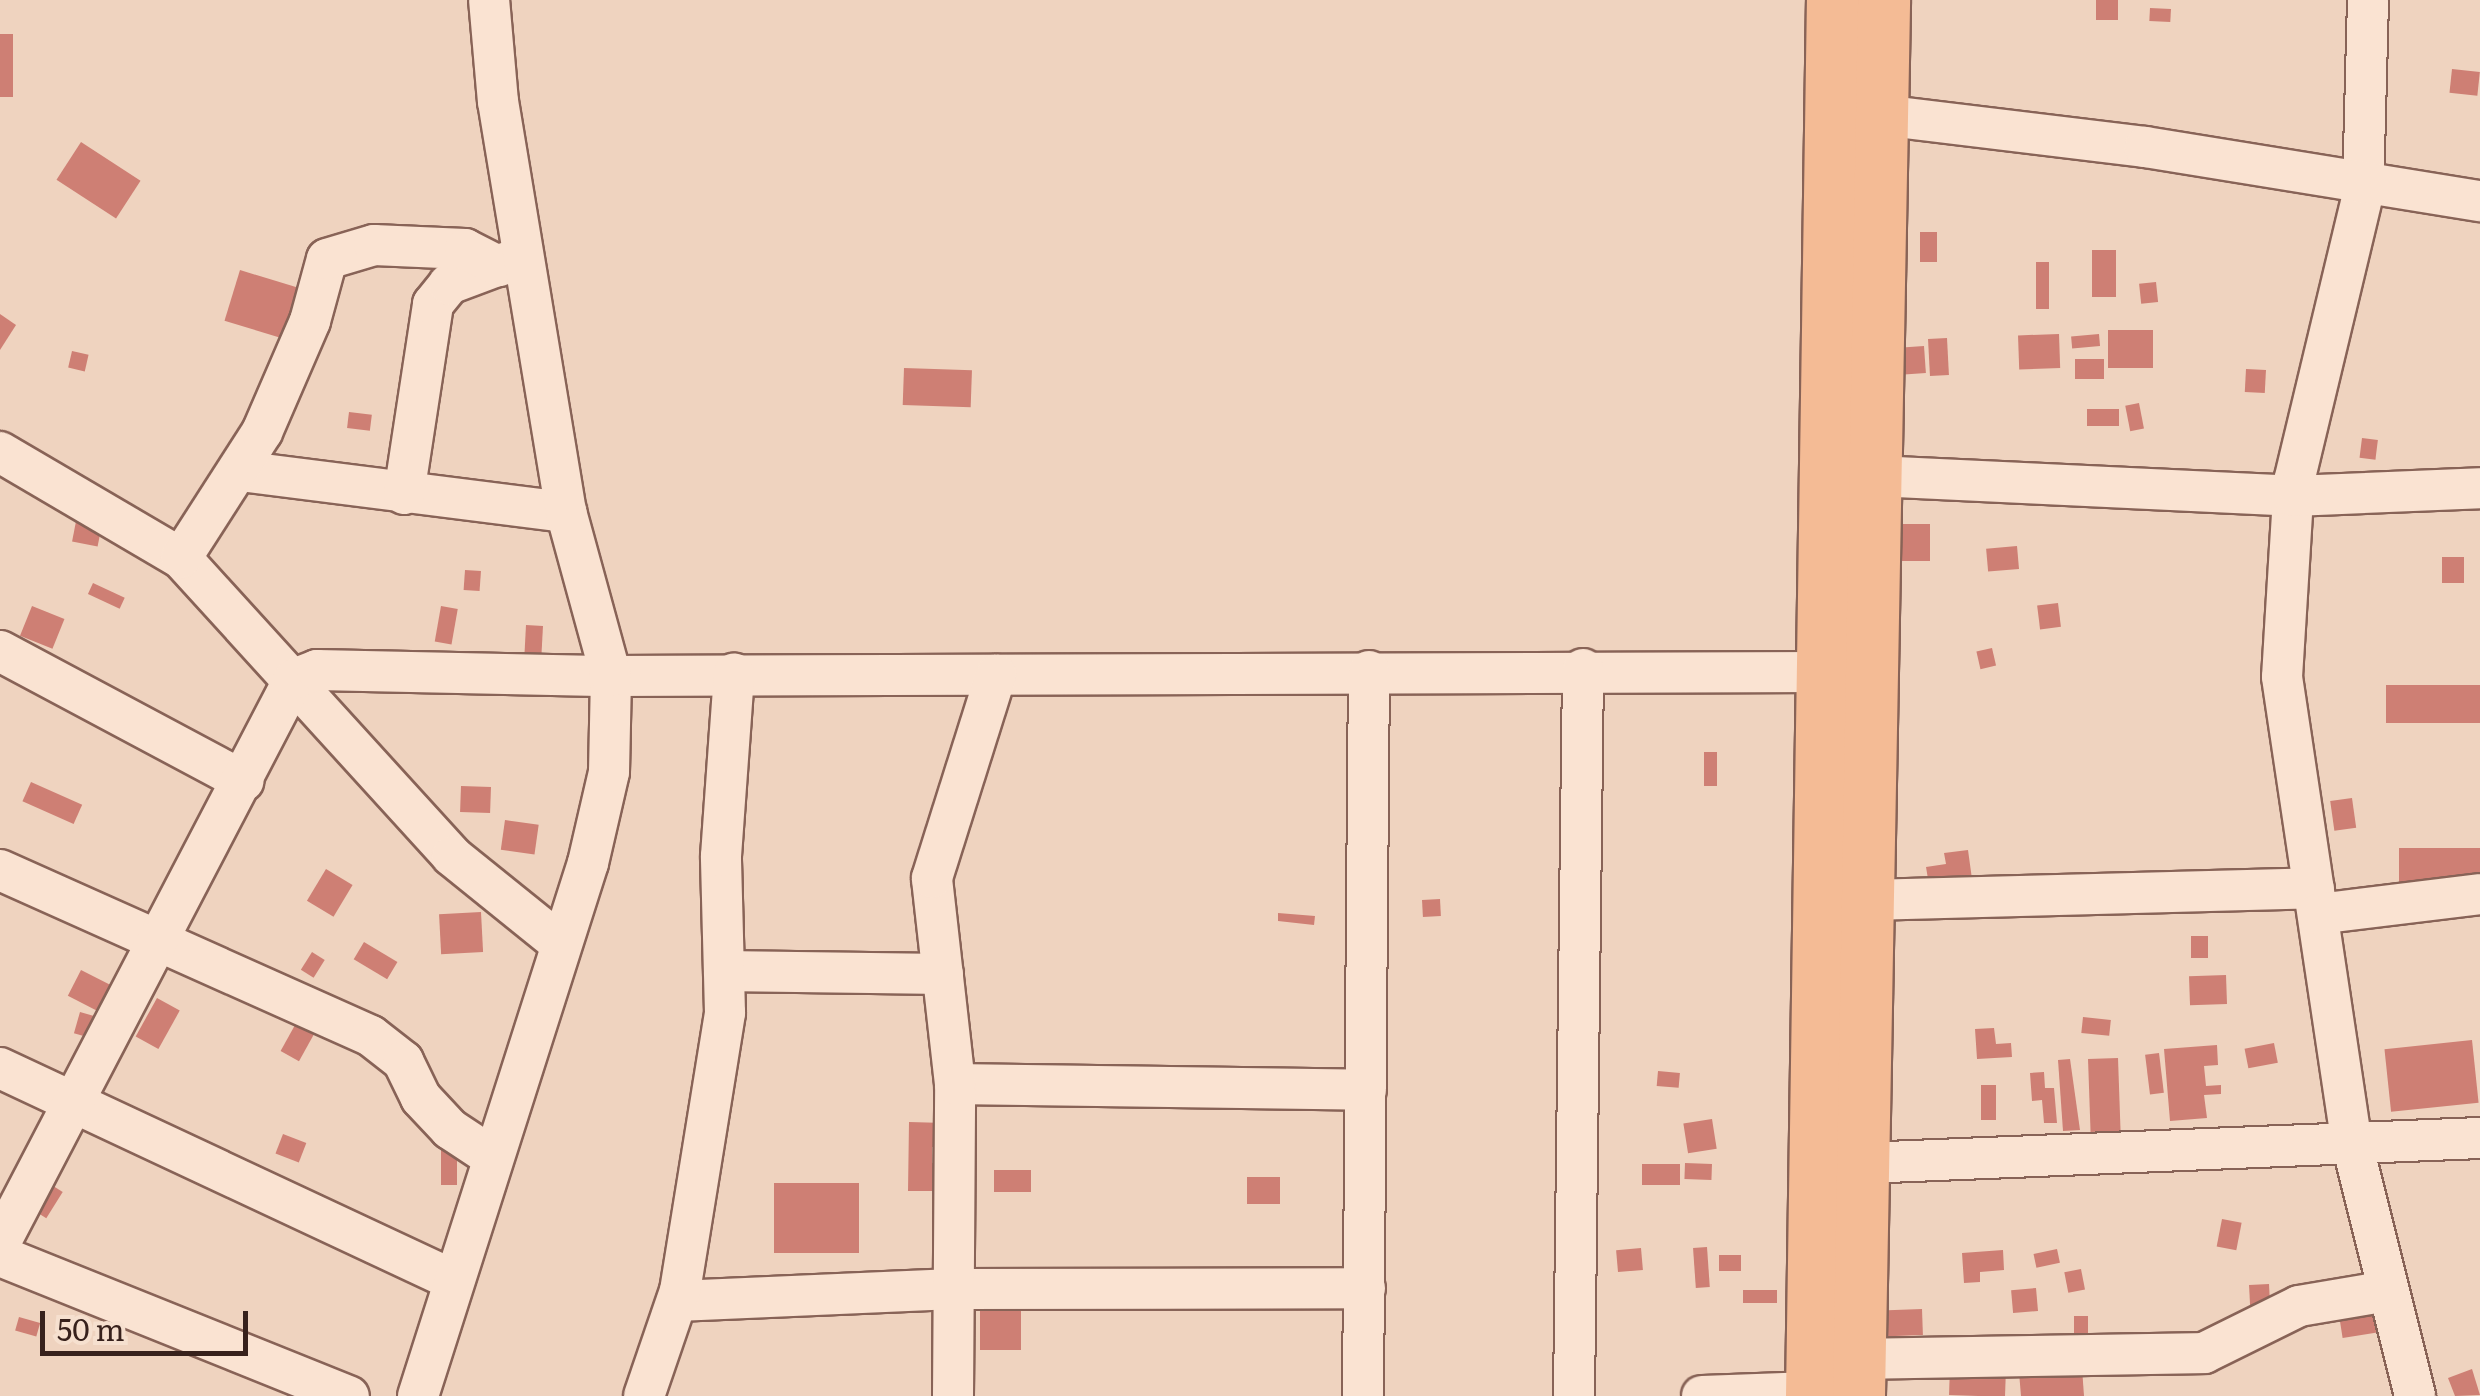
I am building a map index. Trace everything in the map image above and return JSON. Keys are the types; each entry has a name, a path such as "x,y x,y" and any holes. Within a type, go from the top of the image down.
{"main road":[{"path":"1833,0 1822,672 1836,1386"},
{"path":"1836,1386 1863,1163 1884,0"}],"street":[{"path":"418,1396 560,943 609,772 611,676 566,512 510,262 489,0"},
{"path":"2368,0 2364,180 2294,496 2282,677 2352,1143 2415,1396"},
{"path":"1881,115 2364,180 2480,200"},
{"path":"181,558 240,471 310,321 327,259 374,245 465,250 510,262"},
{"path":"404,494 433,304 449,284 510,262"},
{"path":"0,452 181,558 452,856 560,943"},
{"path":"240,471 566,512"},
{"path":"1875,476 2294,496 2480,488"},
{"path":"0,651 243,781"},
{"path":"0,1243 294,679 336,668 611,676 1584,668 1822,672"},
{"path":"1574,1396 1584,668"},
{"path":"1363,1396 1369,671"},
{"path":"644,1396 676,1301 725,1013 721,856 734,672"},
{"path":"953,1396 955,1084 932,878 996,675"},
{"path":"0,870 372,1036 402,1061 421,1098 450,1130 492,1156"},
{"path":"1868,900 2316,901 2480,894"},
{"path":"724,971 943,974"},
{"path":"0,1068 71,1106 453,1280"},
{"path":"955,1084 1366,1090"},
{"path":"1863,1163 2480,1138"},
{"path":"0,1256 348,1396"},
{"path":"676,1301 954,1288 1364,1288"},
{"path":"1702,1396 2204,1352 2299,1306 2388,1291"}],"building":[{"path":"2096,0 2118,0 2118,20 2096,20"},
{"path":"2150,8 2171,9 2170,22 2149,21"},
{"path":"0,34 13,34 13,97 0,97"},
{"path":"2452,69 2480,72 2477,96 2449,93"},
{"path":"81,142 141,181 116,218 56,180"},
{"path":"1920,232 1937,232 1937,262 1920,262"},
{"path":"2092,250 2116,250 2116,297 2092,297"},
{"path":"2036,262 2049,262 2049,309 2036,309"},
{"path":"240,270 298,288 283,339 225,321"},
{"path":"2156,282 2158,302 2141,304 2139,284"},
{"path":"0,314 16,325 0,350"},
{"path":"2108,330 2153,330 2153,368 2108,368"},
{"path":"2059,334 2060,368 2019,369 2018,335"},
{"path":"2099,334 2100,346 2072,348 2071,336"},
{"path":"1947,338 1949,375 1930,376 1928,339"},
{"path":"1924,346 1926,373 1897,375 1895,348"},
{"path":"72,351 89,355 85,371 68,368"},
{"path":"2075,359 2104,359 2104,379 2075,379"},
{"path":"904,368 972,370 971,407 903,405"},
{"path":"2246,369 2266,370 2265,393 2245,392"},
{"path":"2139,403 2144,429 2130,431 2125,406"},
{"path":"2087,409 2119,409 2119,426 2087,426"},
{"path":"349,412 372,415 370,431 347,428"},
{"path":"2362,438 2378,440 2375,460 2360,458"},
{"path":"78,511 104,516 98,546 72,541"},
{"path":"1889,524 1930,524 1930,561 1889,561"},
{"path":"2017,546 2019,569 1988,572 1986,549"},
{"path":"2442,557 2464,557 2464,583 2442,583"},
{"path":"465,570 481,571 480,591 464,590"},
{"path":"93,583 125,598 120,609 88,594"},
{"path":"2058,603 2061,627 2040,629 2037,606"},
{"path":"32,606 64,619 52,649 20,636"},
{"path":"441,606 458,609 451,644 435,641"},
{"path":"526,625 543,626 541,659 524,658"},
{"path":"1992,648 1996,666 1980,669 1976,652"},
{"path":"2386,685 2480,685 2480,723 2386,723"},
{"path":"1704,752 1717,752 1717,786 1704,786"},
{"path":"31,782 82,805 74,824 22,801"},
{"path":"461,786 491,787 490,813 460,812"},
{"path":"2352,798 2356,828 2334,831 2330,801"},
{"path":"505,820 539,825 534,854 501,850"},
{"path":"2399,848 2480,848 2480,885 2399,885"},
{"path":"1968,850 1972,879 1929,885 1926,867 1946,864 1944,853"},
{"path":"326,869 353,885 334,917 307,901"},
{"path":"1440,899 1441,916 1423,917 1422,900"},
{"path":"481,912 483,952 441,954 439,914"},
{"path":"1278,913 1315,916 1314,925 1278,921"},
{"path":"2191,936 2208,936 2208,958 2191,958"},
{"path":"364,942 397,962 387,979 354,959"},
{"path":"312,952 325,960 314,978 301,970"},
{"path":"81,970 118,989 105,1015 68,996"},
{"path":"2226,975 2227,1004 2190,1005 2189,976"},
{"path":"157,998 180,1011 158,1049 136,1036"},
{"path":"80,1012 101,1018 95,1039 74,1033"},
{"path":"300,1016 318,1026 299,1061 281,1051"},
{"path":"2083,1017 2111,1020 2109,1036 2081,1033"},
{"path":"1994,1028 1996,1044 2011,1043 2012,1057 1977,1059 1975,1029"},
{"path":"2472,1040 2479,1103 2391,1112 2384,1049"},
{"path":"2274,1043 2278,1063 2248,1068 2245,1049"},
{"path":"2217,1045 2218,1065 2204,1066 2206,1086 2221,1085 2221,1094 2204,1095 2207,1118 2170,1121 2164,1049"},
{"path":"2159,1053 2164,1093 2150,1094 2145,1055"},
{"path":"2118,1058 2121,1131 2091,1132 2088,1059"},
{"path":"2070,1059 2080,1130 2063,1131 2058,1060"},
{"path":"1658,1071 1680,1073 1679,1088 1657,1086"},
{"path":"2044,1072 2045,1088 2054,1088 2057,1123 2044,1123 2042,1100 2032,1101 2030,1073"},
{"path":"1981,1085 1996,1085 1996,1120 1981,1120"},
{"path":"1712,1119 1717,1149 1688,1153 1683,1124"},
{"path":"909,1122 945,1123 945,1147 932,1147 932,1163 944,1163 944,1191 908,1191"},
{"path":"283,1134 306,1143 299,1163 275,1154"},
{"path":"441,1149 457,1149 457,1185 441,1185"},
{"path":"1685,1163 1712,1164 1711,1180 1684,1179"},
{"path":"1642,1164 1680,1164 1680,1185 1642,1185"},
{"path":"994,1170 1031,1170 1031,1192 994,1192"},
{"path":"1247,1177 1280,1177 1280,1204 1247,1204"},
{"path":"774,1183 859,1183 859,1253 774,1253"},
{"path":"50,1184 63,1192 46,1218 34,1210"},
{"path":"2222,1219 2242,1223 2236,1250 2217,1246"},
{"path":"1707,1247 1710,1287 1696,1288 1693,1248"},
{"path":"1641,1248 1643,1270 1618,1272 1616,1250"},
{"path":"2057,1249 2060,1263 2036,1268 2034,1254"},
{"path":"2003,1250 2004,1270 1980,1272 1980,1282 1964,1283 1962,1253"},
{"path":"1719,1255 1741,1255 1741,1271 1719,1271"},
{"path":"2081,1269 2085,1290 2068,1293 2064,1272"},
{"path":"2269,1284 2270,1304 2250,1305 2249,1285"},
{"path":"2036,1288 2038,1311 2013,1313 2011,1290"},
{"path":"1743,1290 1777,1290 1777,1303 1743,1303"},
{"path":"2384,1305 2388,1331 2343,1338 2339,1312"},
{"path":"1922,1309 1923,1335 1882,1336 1881,1310"},
{"path":"980,1310 1021,1310 1021,1350 980,1350"},
{"path":"2074,1316 2088,1316 2088,1341 2074,1341"},
{"path":"19,1317 40,1323 36,1337 15,1330"},
{"path":"1950,1367 2006,1369 2005,1396 1949,1395"},
{"path":"2082,1368 2084,1396 2021,1396 2019,1372"},
{"path":"2472,1369 2480,1395 2455,1396 2448,1378"}]}
